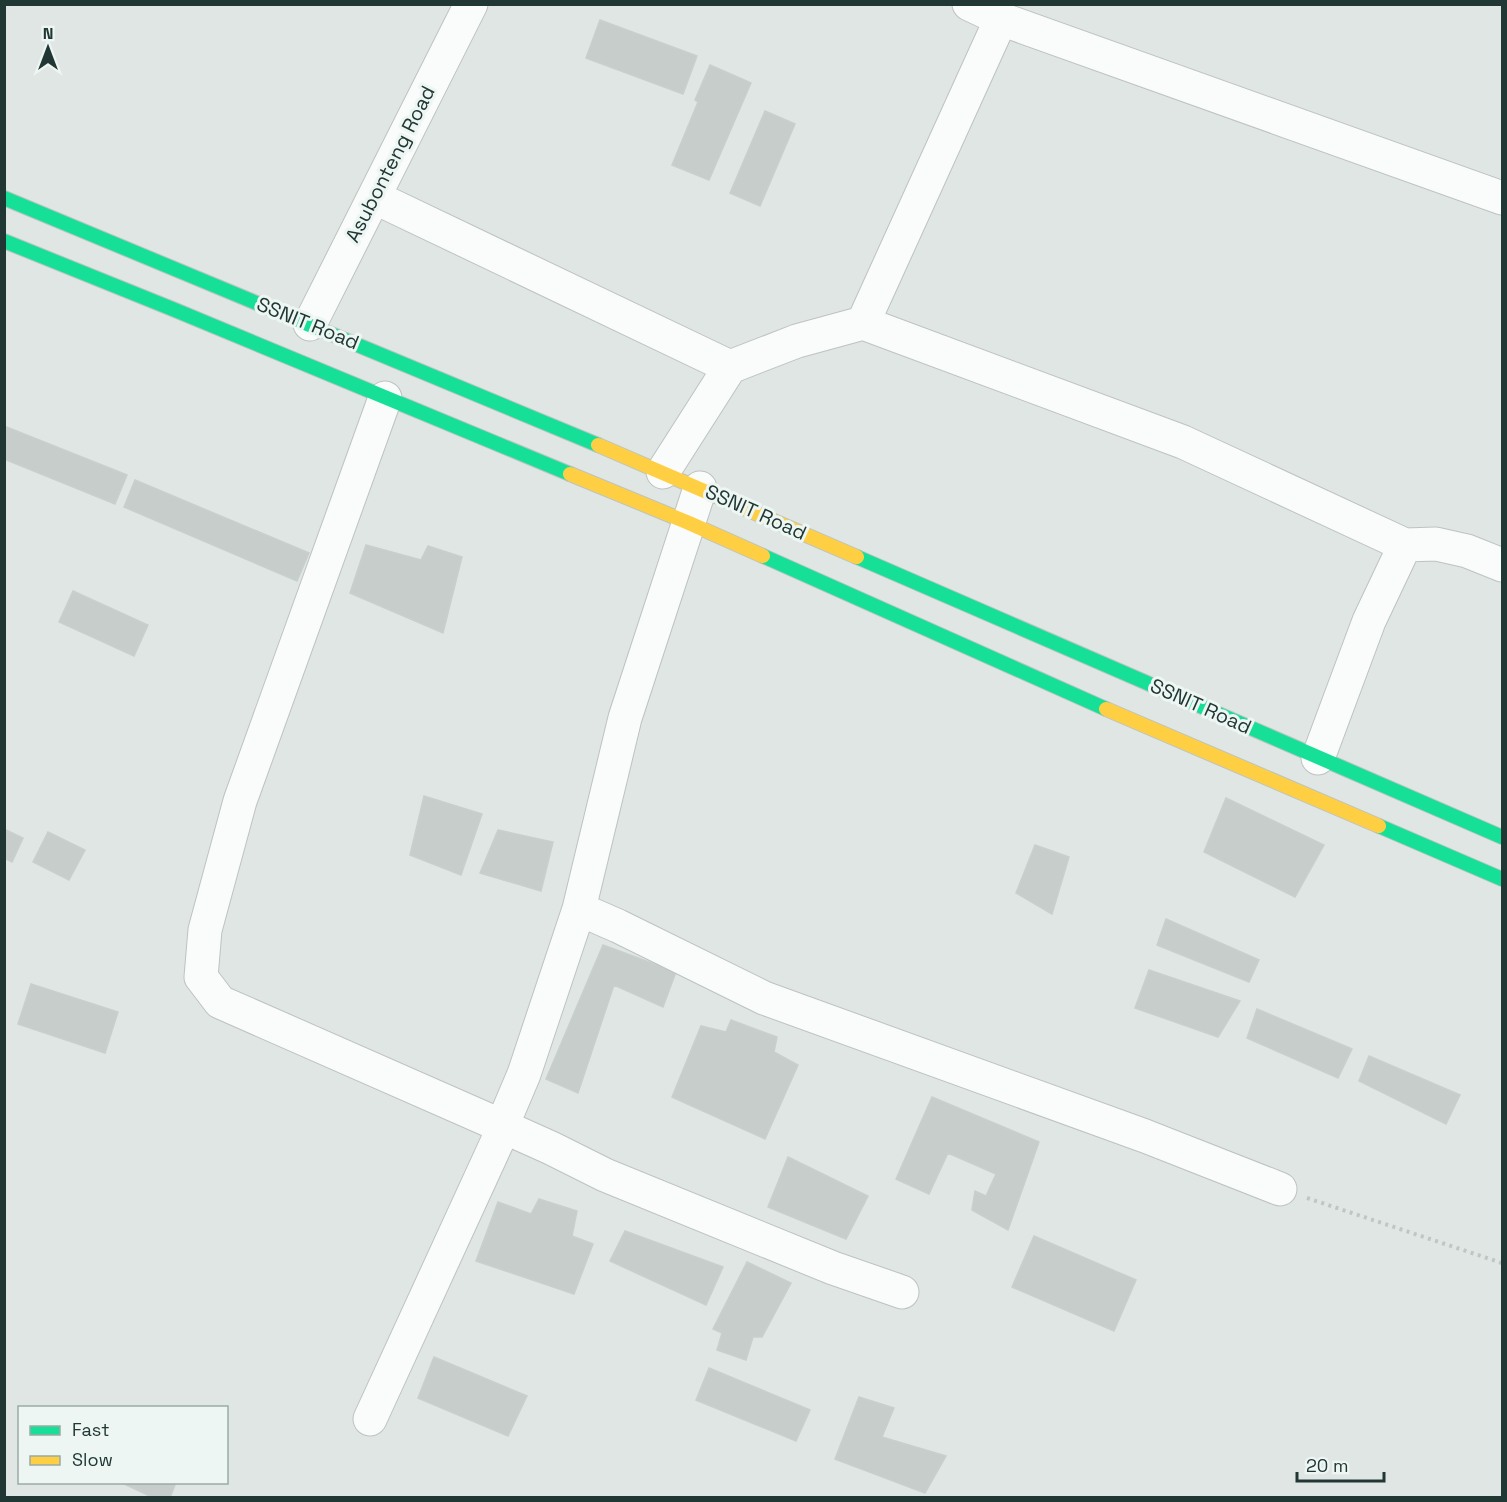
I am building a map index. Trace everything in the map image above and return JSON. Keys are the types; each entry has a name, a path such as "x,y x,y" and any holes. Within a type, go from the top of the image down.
{"street":[{"name":"Asubonteng Road","path":"310,324 471,4"},
{"path":"969,4 1001,19 1503,198"},
{"path":"863,323 1001,19"},
{"path":"374,197 730,367"},
{"name":"SSNIT Road","path":"4,198 663,472 862,564 972,608 1503,837"},
{"name":"SSNIT Road","path":"4,241 852,591 1152,729 1503,879"},
{"path":"663,472 730,367 797,340 863,323 1183,442 1405,545 1436,544 1467,551 1503,564"},
{"path":"385,398 240,801 205,930 201,977 220,1002 503,1127 616,1180 833,1268 902,1292"},
{"path":"370,1419 503,1127 524,1074 579,909 626,718 700,488"},
{"path":"1318,758 1369,621 1405,545"},
{"path":"579,909 764,998 1145,1136 1280,1189"}],"path":[{"path":"1280,1189 1503,1263"}],"building":[{"path":"600,20 697,56 683,94 586,58"},
{"path":"710,65 751,83 709,180 672,165 698,102 695,100"},
{"path":"765,111 795,124 760,206 730,193"},
{"path":"4,426 127,475 115,504 4,459"},
{"path":"135,480 309,553 297,581 124,507"},
{"path":"366,545 421,560 428,546 462,557 443,633 350,593"},
{"path":"73,591 148,625 134,656 59,622"},
{"path":"424,796 482,814 461,875 410,855"},
{"path":"1226,798 1324,845 1295,897 1204,852"},
{"path":"4,829 23,838 12,862 4,858"},
{"path":"498,830 553,842 541,891 480,873"},
{"path":"48,832 85,850 69,880 33,862"},
{"path":"1035,845 1069,857 1052,914 1016,893"},
{"path":"1166,919 1259,960 1249,982 1157,945"},
{"path":"603,945 676,972 663,1007 614,985 578,1093 546,1079"},
{"path":"1149,970 1240,1001 1218,1037 1135,1008"},
{"path":"31,984 118,1012 105,1053 18,1024"},
{"path":"1257,1009 1352,1049 1338,1078 1247,1038"},
{"path":"731,1020 777,1037 774,1052 798,1065 765,1139 672,1097 701,1026 726,1032"},
{"path":"1369,1056 1460,1095 1446,1124 1359,1081"},
{"path":"932,1097 1039,1142 1008,1230 972,1210 975,1191 986,1196 996,1174 948,1153 929,1194 896,1179"},
{"path":"788,1157 868,1196 846,1239 768,1207"},
{"path":"539,1199 577,1211 572,1236 593,1244 574,1294 476,1261 498,1202 531,1214"},
{"path":"625,1231 723,1267 706,1305 610,1261"},
{"path":"1034,1236 1136,1280 1114,1331 1012,1287"},
{"path":"747,1262 791,1283 762,1337 753,1337 746,1360 717,1350 722,1333 713,1329"},
{"path":"434,1357 527,1396 508,1436 418,1398"},
{"path":"709,1368 810,1410 796,1441 696,1400"},
{"path":"859,1397 894,1408 882,1437 946,1456 925,1493 835,1459"},
{"path":"124,1484 175,1484 170,1498 154,1498"}],"traffic: fast":[{"path":"4,198 598,445"},
{"path":"4,241 570,474"},
{"path":"763,556 1106,709"},
{"path":"857,557 1502,837"},
{"path":"1379,826 1502,879"}],"traffic: slow":[{"path":"598,445 857,557"},
{"path":"570,474 763,556"},
{"path":"1106,709 1379,826"}]}
